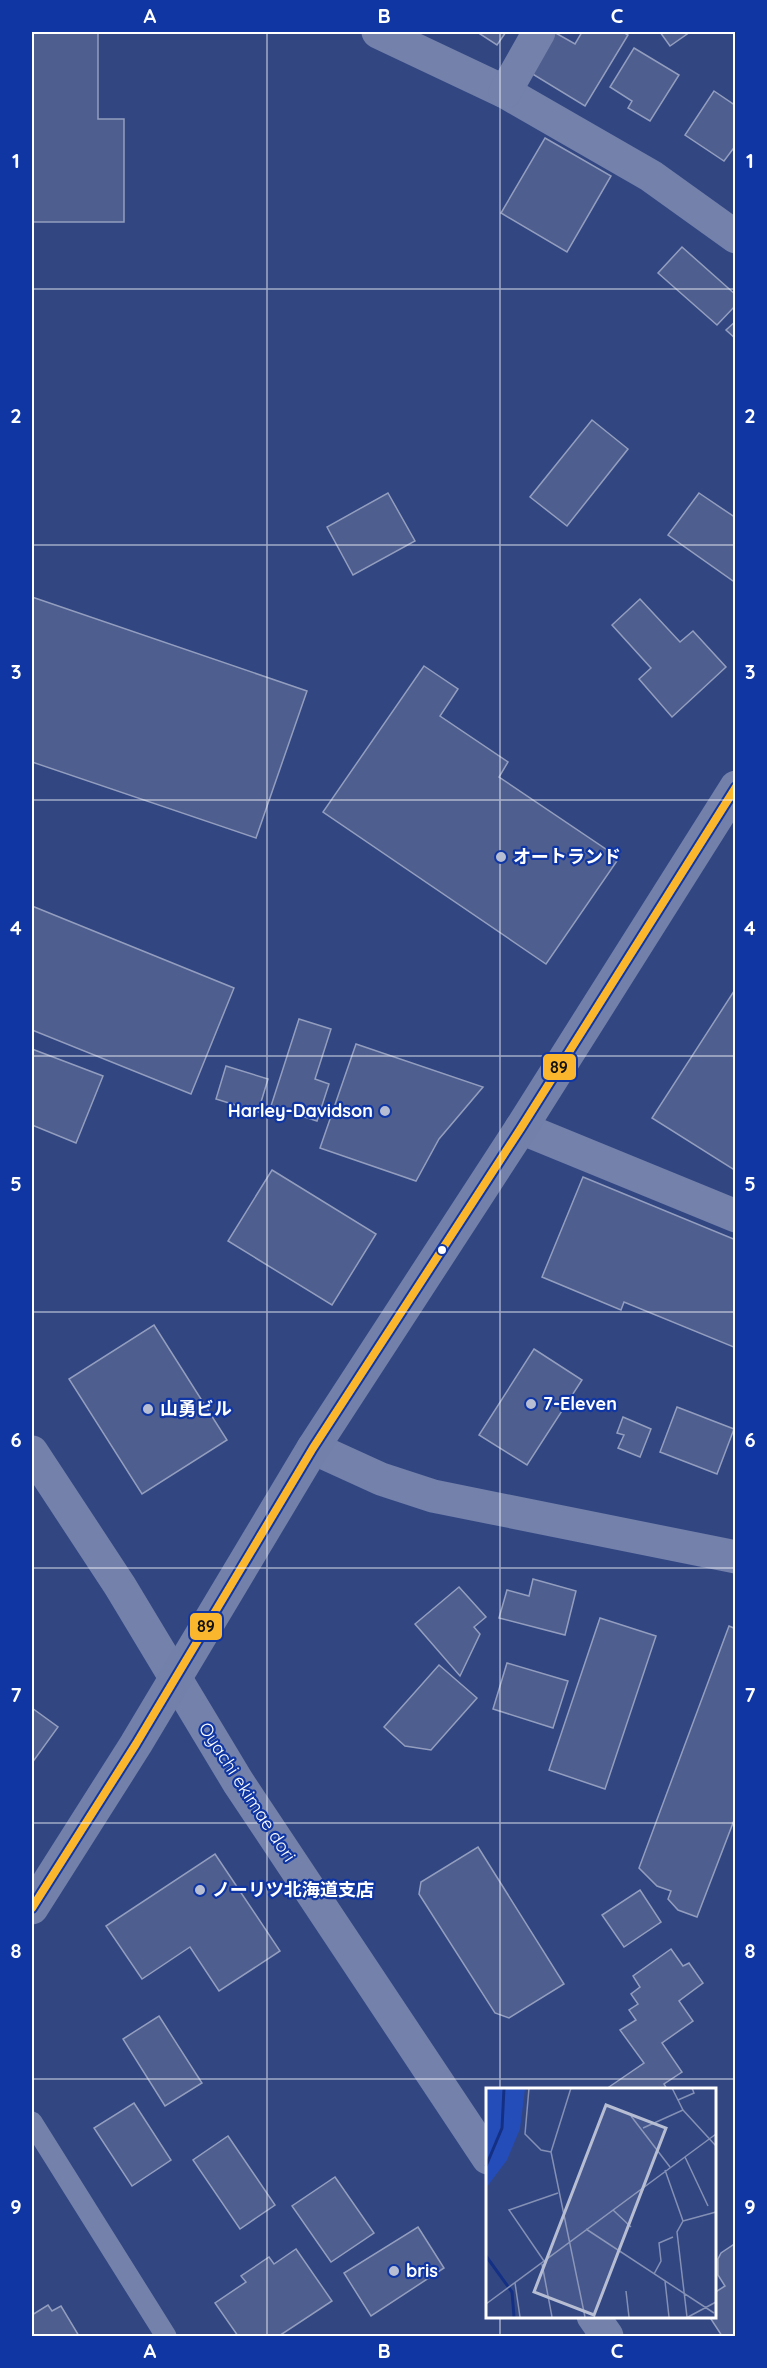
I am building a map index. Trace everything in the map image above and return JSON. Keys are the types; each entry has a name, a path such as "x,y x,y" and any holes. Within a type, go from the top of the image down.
{"highway":[{"path":"32,1908 175,1679 313,1448 521,1128 735,787"}],"street":[{"path":"378,32 505,92 651,176 735,237"},
{"path":"505,92 539,32"},
{"path":"521,1128 735,1216"},
{"path":"313,1448 381,1479 433,1496 735,1557"},
{"name":"Oyachi ekimae dori","path":"32,1452 120,1586 245,1792 486,2155"},
{"path":"594,2317 607,2337"}],"lane":[{"path":"32,2122 166,2337"}],"building":[{"path":"32,32 98,32 98,119 124,119 124,222 32,222"},
{"path":"477,32 506,32 497,45"},
{"path":"554,32 575,44 582,32 623,32 628,35 585,106 526,70"},
{"path":"660,32 690,32 670,46"},
{"path":"634,48 679,75 650,121 628,108 632,101 610,87"},
{"path":"714,91 736,106 736,145 724,161 685,135"},
{"path":"545,138 611,176 567,252 501,213"},
{"path":"682,247 736,295 736,305 717,325 658,273"},
{"path":"736,321 736,339 726,330"},
{"path":"592,420 628,449 567,526 530,497"},
{"path":"388,493 415,541 353,575 327,527"},
{"path":"699,493 736,518 736,583 668,535"},
{"path":"32,597 307,691 256,838 32,762"},
{"path":"640,599 680,642 693,631 726,667 672,717 639,679 651,668 612,625"},
{"path":"424,666 458,689 440,716 508,762 499,777 619,858 546,964 323,812"},
{"path":"32,906 234,988 191,1094 32,1030"},
{"path":"736,988 736,1171 652,1118"},
{"path":"299,1019 331,1029 315,1079 329,1084 317,1121 271,1106"},
{"path":"356,1044 483,1087 439,1139 416,1181 320,1148"},
{"path":"32,1049 103,1076 76,1143 32,1125"},
{"path":"226,1066 268,1079 258,1112 216,1099"},
{"path":"272,1170 376,1234 332,1305 228,1241"},
{"path":"583,1177 736,1240 736,1348 624,1302 621,1310 542,1277"},
{"name":"山勇ビル","path":"154,1325 227,1440 142,1494 69,1379"},
{"path":"534,1349 582,1380 527,1465 479,1435"},
{"path":"677,1407 734,1429 717,1474 660,1452"},
{"path":"623,1417 651,1429 640,1457 618,1448 624,1435 617,1433"},
{"path":"533,1579 576,1591 565,1635 499,1618 507,1590 529,1596"},
{"path":"459,1587 486,1617 474,1627 480,1634 460,1676 415,1624"},
{"path":"600,1618 656,1636 605,1789 549,1770"},
{"path":"729,1626 736,1629 736,1815 697,1917 678,1910 668,1899 671,1891 657,1886 639,1868"},
{"path":"507,1663 568,1681 553,1728 493,1709"},
{"path":"439,1665 477,1698 431,1750 405,1746 384,1727"},
{"path":"32,1708 58,1727 32,1763"},
{"path":"478,1847 564,1984 509,2018 495,2013 419,1894 421,1882"},
{"name":"ノーリツ北海道支店","path":"215,1854 280,1951 219,1991 190,1947 142,1979 106,1926"},
{"path":"640,1890 661,1922 624,1947 602,1915"},
{"path":"671,1949 683,1966 689,1963 703,1983 679,2001 693,2021 662,2043 682,2072 664,2084 666,2088 609,2087 644,2063 620,2030 636,2020 629,2010 638,2004 631,1994 640,1987 633,1976"},
{"path":"159,2016 202,2083 165,2106 123,2039"},
{"path":"134,2103 171,2160 132,2186 94,2128"},
{"path":"228,2136 275,2205 240,2229 193,2160"},
{"path":"335,2177 374,2233 331,2262 292,2206"},
{"name":"bris","path":"418,2227 444,2268 371,2316 344,2273"},
{"path":"736,2243 736,2336 722,2336 710,2317 716,2317 716,2292 725,2286 718,2275 718,2259 721,2253"},
{"path":"296,2249 332,2301 279,2336 238,2336 215,2303 246,2282 241,2276 269,2257 274,2264"},
{"path":"48,2305 52,2311 61,2306 79,2336 32,2336 32,2315"}],"transit line":[{"name":"89","path":"32,1908 136,1744 313,1448 521,1128 736,787"}],"place":[{"name":"オートランド","path":"501,857"},
{"name":"Harley-Davidson","path":"385,1111"},
{"name":"7-Eleven","path":"531,1404"},
{"name":"山勇ビル","path":"148,1409"},
{"name":"ノーリツ北海道支店","path":"200,1890"},
{"name":"bris","path":"394,2271"}]}
